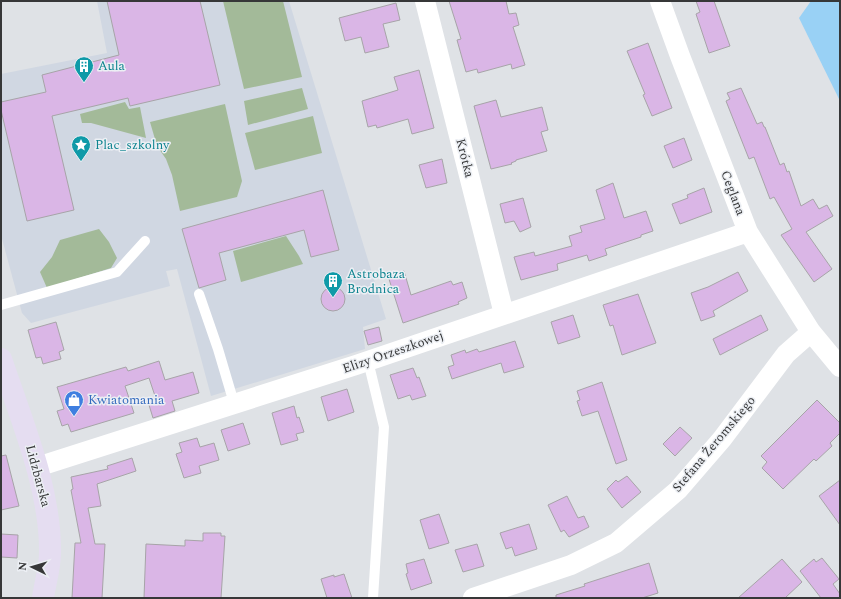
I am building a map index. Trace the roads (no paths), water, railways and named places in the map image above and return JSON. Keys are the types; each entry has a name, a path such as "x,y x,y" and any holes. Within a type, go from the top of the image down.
{"main road":[{"name":"Lidzbarska","path":"1,358 37,467 48,516 51,554 43,598"}],"street":[{"name":"Krótka","path":"425,1 504,314"},
{"name":"Ceglana","path":"660,1 682,64 748,232 811,332 840,367"},
{"name":"Elizy Orzeszkowej","path":"37,467 368,361 748,232"},
{"name":"Stefana Żeromskiego","path":"473,598 571,565 616,543 678,490 722,439 786,354 811,332"}],"lane":[{"path":"1,305 117,272 145,241"},
{"path":"199,294 218,349 234,404"},
{"path":"368,361 384,427 373,598"}],"water":[{"path":"811,1 840,1 840,101 799,18"}],"place":[{"name":"Aula","path":"84,83"},
{"name":"Plac_szkolny","path":"81,162"},
{"name":"Astrobaza Brodnica","path":"333,298"},
{"name":"Kwiatomania","path":"74,417"}]}
